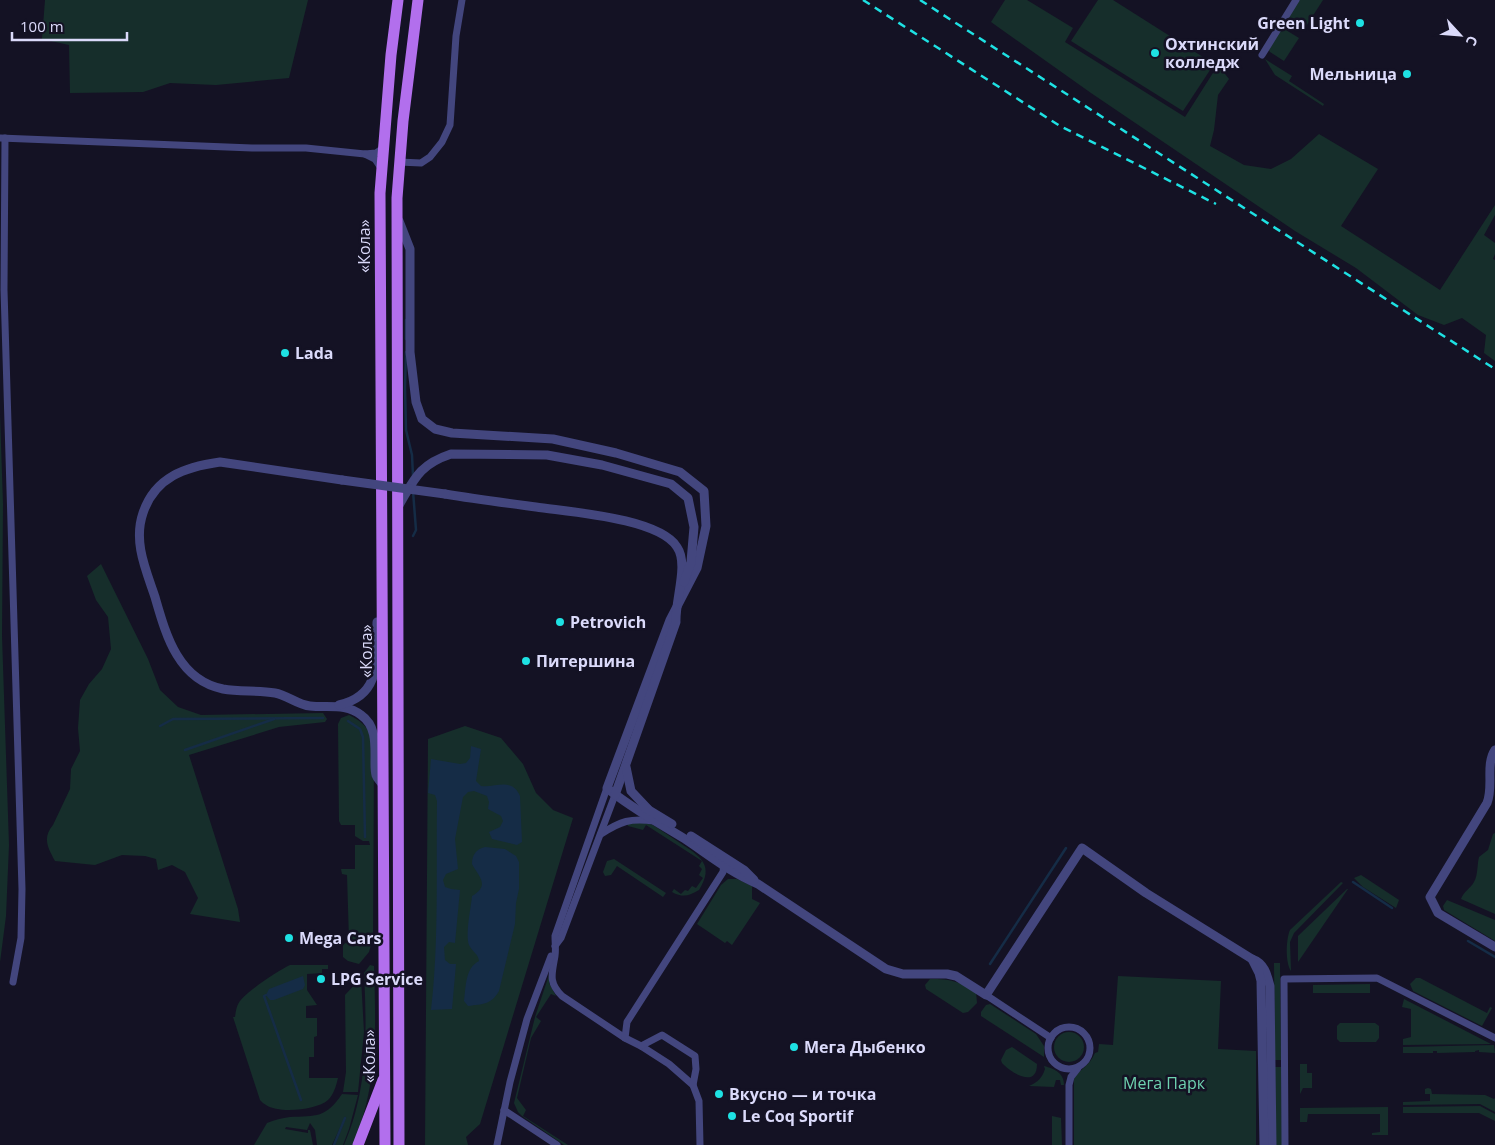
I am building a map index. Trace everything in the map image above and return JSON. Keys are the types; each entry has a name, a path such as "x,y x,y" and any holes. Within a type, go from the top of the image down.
{"main road":[{"name":"«Кола»","path":"385,1145 380,302 382,157 398,0"},
{"name":"«Кола»","path":"399,1145 397,216 399,162 409,58 418,0"},
{"path":"358,1145 385,1074"}],"street":[{"path":"399,162 421,164 430,157 442,142 450,126 456,36 462,0"},
{"path":"1262,55 1296,0"},
{"path":"13,982 21,938 22,890 4,290 2,138 252,148 306,148 365,154 376,153 382,157"},
{"path":"365,154 375,159 382,157"},
{"path":"397,216 410,249 410,352 416,402 422,419 435,429 452,434 553,439 616,453 680,472 704,491 706,526 697,568 675,608"},
{"path":"398,508 418,472 438,459 451,454 547,455 602,465 671,484 688,498 694,527 691,562 612,788 555,936 552,983 562,996 625,1038 669,1064 693,1085 699,1101 700,1145"},
{"path":"382,784 375,774 374,738 368,721 354,710 345,707 309,706 276,693 221,689 206,683 194,675 175,654 167,637 139,541 146,503 157,488 169,477 203,464 220,462 614,518 653,529 670,539 678,547 683,563 675,608 676,622 626,761 612,788 600,834 561,938 555,946 527,1019 497,1145"},
{"path":"331,706 356,699 363,694 371,682 376,668 377,616 382,608"},
{"path":"1495,750 1492,755 1490,768 1491,789 1487,803 1430,897 1438,913 1495,947"},
{"path":"626,761 631,792 648,810"},
{"path":"612,788 744,870 758,884"},
{"path":"612,788 654,821 739,876 758,884 886,969 903,974 947,974 956,976 1051,1038"},
{"path":"600,834 624,821 638,819 654,821"},
{"path":"986,995 1082,848 1146,893 1252,959 1259,961 1263,967 1270,986 1272,1145"},
{"path":"625,1038 627,1022 718,879 724,866 722,856"},
{"path":"718,879 728,875 739,876"},
{"path":"1252,959 1261,980 1264,1145"},
{"path":"1285,1145 1284,979 1377,978 1495,1038"},
{"path":"1069,1085 1060,1067 1049,1054 1048,1046 1051,1038 1057,1031 1065,1027 1075,1027 1083,1031 1089,1039 1091,1048 1087,1059 1071,1077 1069,1085 1069,1145"},
{"path":"641,1046 662,1035 695,1056 696,1069 693,1085"},
{"path":"1060,1067 1068,1069 1078,1067"},
{"path":"504,1110 557,1145"}],"green space":[{"path":"45,0 308,0 289,78 216,85 170,83 143,92 70,93 69,45 42,39"},
{"path":"1005,0 1027,0 1073,28 1065,42 1185,117 1218,65 1229,79 1218,95 1210,146 1244,165 1271,169 1291,159 1319,134 1378,169 1341,226 1440,290 1495,205 1495,215 1484,235 1495,243 1493,259 1495,260 1495,361 1484,353 1486,335 1462,318 1444,325 1418,315 1356,268 1295,231 1091,93 991,22"},
{"name":"Охтинский колледж","path":"1098,0 1113,0 1214,64 1183,111 1071,41"},
{"path":"1299,0 1323,0 1303,31 1286,21"},
{"path":"1281,27 1299,38 1284,61 1268,49"},
{"path":"1265,59 1292,76 1289,81 1324,104 1323,106 1275,75"},
{"path":"0,414 3,504 2,636 9,845 6,916 0,962"},
{"path":"101,564 148,659 160,690 178,707 201,715 323,713 327,719 325,722 279,727 189,755 238,909 240,922 190,914 198,898 185,872 172,865 158,870 156,859 145,856 122,855 95,865 55,861 48,847 48,834 70,789 71,769 80,751 78,728 80,700 89,684 102,669 111,649 108,617 96,600 87,576"},
{"path":"349,715 362,723 369,732 374,758 373,938 369,952 359,964 348,961 343,957 343,945 349,940 347,875 342,874 341,869 355,869 355,845 370,845 369,841 363,841 355,836 355,825 341,825 339,821 338,724 341,718"},
{"path":"465,726 501,738 523,764 536,793 553,810 573,818 480,1124 466,1137 468,1145 425,1145 428,739"},
{"path":"627,823 653,825 699,857 703,862 706,874 699,890 686,896 672,892 674,889 681,894 685,890 688,891 692,886 696,888 703,878 699,875 702,869 699,866 702,861 646,825 643,830 628,826"},
{"path":"1495,833 1495,914 1461,899 1474,882 1479,857 1488,850"},
{"path":"614,859 666,893 663,897 617,866 611,875 605,876 603,872 607,861"},
{"path":"1361,875 1399,900 1396,908 1363,887 1354,878"},
{"path":"728,879 737,879 752,886 752,899 760,903 732,945 727,941 725,943 697,924 721,885"},
{"path":"1341,882 1343,883 1294,933 1290,942 1291,971 1287,951 1290,930"},
{"path":"1348,889 1298,962 1298,936"},
{"path":"1447,900 1495,920 1495,941 1444,910 1443,906"},
{"path":"1274,963 1280,963 1281,1060 1275,1060"},
{"path":"290,965 328,965 328,969 322,969 322,973 307,974 307,990 317,1005 306,1006 306,1018 317,1018 317,1036 314,1037 314,1057 309,1057 309,1078 338,1078 336,1087 328,1100 316,1106 298,1110 272,1108 260,1100 233,1017 235,1017 236,1009 243,997 278,971"},
{"path":"370,965 374,966 375,1013 374,1057 371,1079 361,1122 353,1145 344,1145 358,1103 362,1082 366,1017 364,973"},
{"path":"549,975 549,983 556,996 551,994 536,1017 541,1021 531,1038 517,1098 526,1110 523,1116 568,1145 564,1145 522,1116 514,1103 535,1017"},
{"name":"Мега Парк","path":"1118,976 1221,981 1218,1049 1256,1051 1256,1145 1074,1145 1074,1079 1095,1053 1098,1052 1099,1044 1113,1045"},
{"path":"361,978 364,1032 358,1092 343,1092 346,1072 345,995"},
{"path":"1416,978 1420,978 1487,1013 1490,1007 1492,1008 1482,1026 1413,991 1410,984"},
{"path":"930,979 944,979 964,985 976,992 977,1003 968,1012 963,1013 926,989 925,985"},
{"path":"1370,984 1370,993 1313,993 1313,985"},
{"path":"1404,999 1491,1044 1403,1045 1403,1039 1411,1037 1411,1009 1402,1007"},
{"path":"990,1004 1036,1034 1044,1046 1044,1057 981,1016 981,1012 986,1005"},
{"path":"1340,1023 1375,1023 1379,1026 1379,1038 1376,1042 1340,1042 1337,1039 1337,1026"},
{"path":"1069,1032 1080,1036 1084,1047 1080,1058 1069,1062 1058,1058 1054,1047 1058,1036"},
{"path":"1494,1045 1495,1053 1479,1052 1479,1050 1475,1052 1437,1053 1437,1051 1433,1051 1433,1053 1403,1053 1403,1047"},
{"path":"1012,1047 1037,1064 1036,1072 1033,1076 1023,1077 1011,1071 1002,1063 1001,1060 1006,1050"},
{"path":"1300,1064 1307,1064 1307,1073 1312,1073 1312,1088 1303,1088 1300,1094"},
{"path":"1044,1066 1058,1072 1064,1081 1064,1085 1061,1085 1060,1080 1056,1080 1054,1087 1029,1086 1041,1077 1045,1069"},
{"path":"1275,1067 1281,1067 1282,1145 1276,1145"},
{"path":"1425,1089 1431,1089 1432,1094 1485,1095 1495,1098 1495,1112 1480,1104 1403,1105 1403,1102 1430,1101 1430,1094 1425,1094"},
{"path":"342,1094 358,1095 343,1145 335,1145 346,1118 332,1145 317,1145 315,1130 310,1123 307,1130 286,1127 285,1129 308,1133 308,1130 310,1130 313,1145 254,1145 267,1123 287,1117 320,1114 331,1108"},
{"path":"1480,1106 1495,1114 1495,1121 1479,1113 1403,1113 1403,1107"},
{"path":"1388,1107 1388,1135 1372,1135 1372,1133 1380,1132 1380,1114 1308,1114 1307,1122 1300,1122 1300,1108"},
{"path":"1052,1116 1061,1118 1062,1145 1052,1145"}],"water":[{"path":"471,746 481,749 476,781 481,786 508,785 517,790 520,796 522,842 517,845 492,839 489,832 500,827 503,821 501,816 488,809 489,802 487,796 474,791 468,792 463,797 455,839 458,869 446,874 443,880 445,887 460,890 455,943 449,942 444,947 445,960 450,964 456,964 452,1009 431,1010 436,932 437,801 435,795 428,793 431,759 460,764 466,763 470,758"},
{"path":"485,847 505,849 516,856 519,862 519,889 515,924 499,991 490,1001 468,1006 464,1001 467,978 471,968 479,961 469,945 469,921 472,896 478,892 482,884 472,861 477,851"},
{"path":"303,976 305,985 303,989 274,1000 270,1000 266,995 269,989"}],"waterway":[{"path":"406,320 406,339"},
{"path":"406,352 406,430 412,455 413,476"},
{"path":"413,491 416,530 413,536"},
{"path":"160,726 173,719 323,718"},
{"path":"185,750 274,719"},
{"path":"348,721 360,729 363,737 365,837"},
{"path":"990,964 1066,848"},
{"path":"1353,882 1392,908"},
{"path":"1468,941 1495,957"},
{"path":"266,995 264,996 301,1100"},
{"path":"334,1145 345,1118"}],"railway":[{"path":"863,0 1060,126 1216,204"},
{"path":"920,0 1495,369"}],"place":[{"name":"Green Light","path":"1360,23"},
{"name":"Охтинский колледж","path":"1155,53"},
{"name":"Мельница","path":"1407,74"},
{"name":"Lada","path":"285,353"},
{"name":"Petrovich","path":"560,622"},
{"name":"Питершина","path":"526,661"},
{"name":"Mega Cars","path":"289,938"},
{"name":"LPG Service","path":"321,979"},
{"name":"Мега Дыбенко","path":"794,1047"},
{"name":"Вкусно — и точка","path":"719,1094"},
{"name":"Le Coq Sportif","path":"732,1116"}]}
